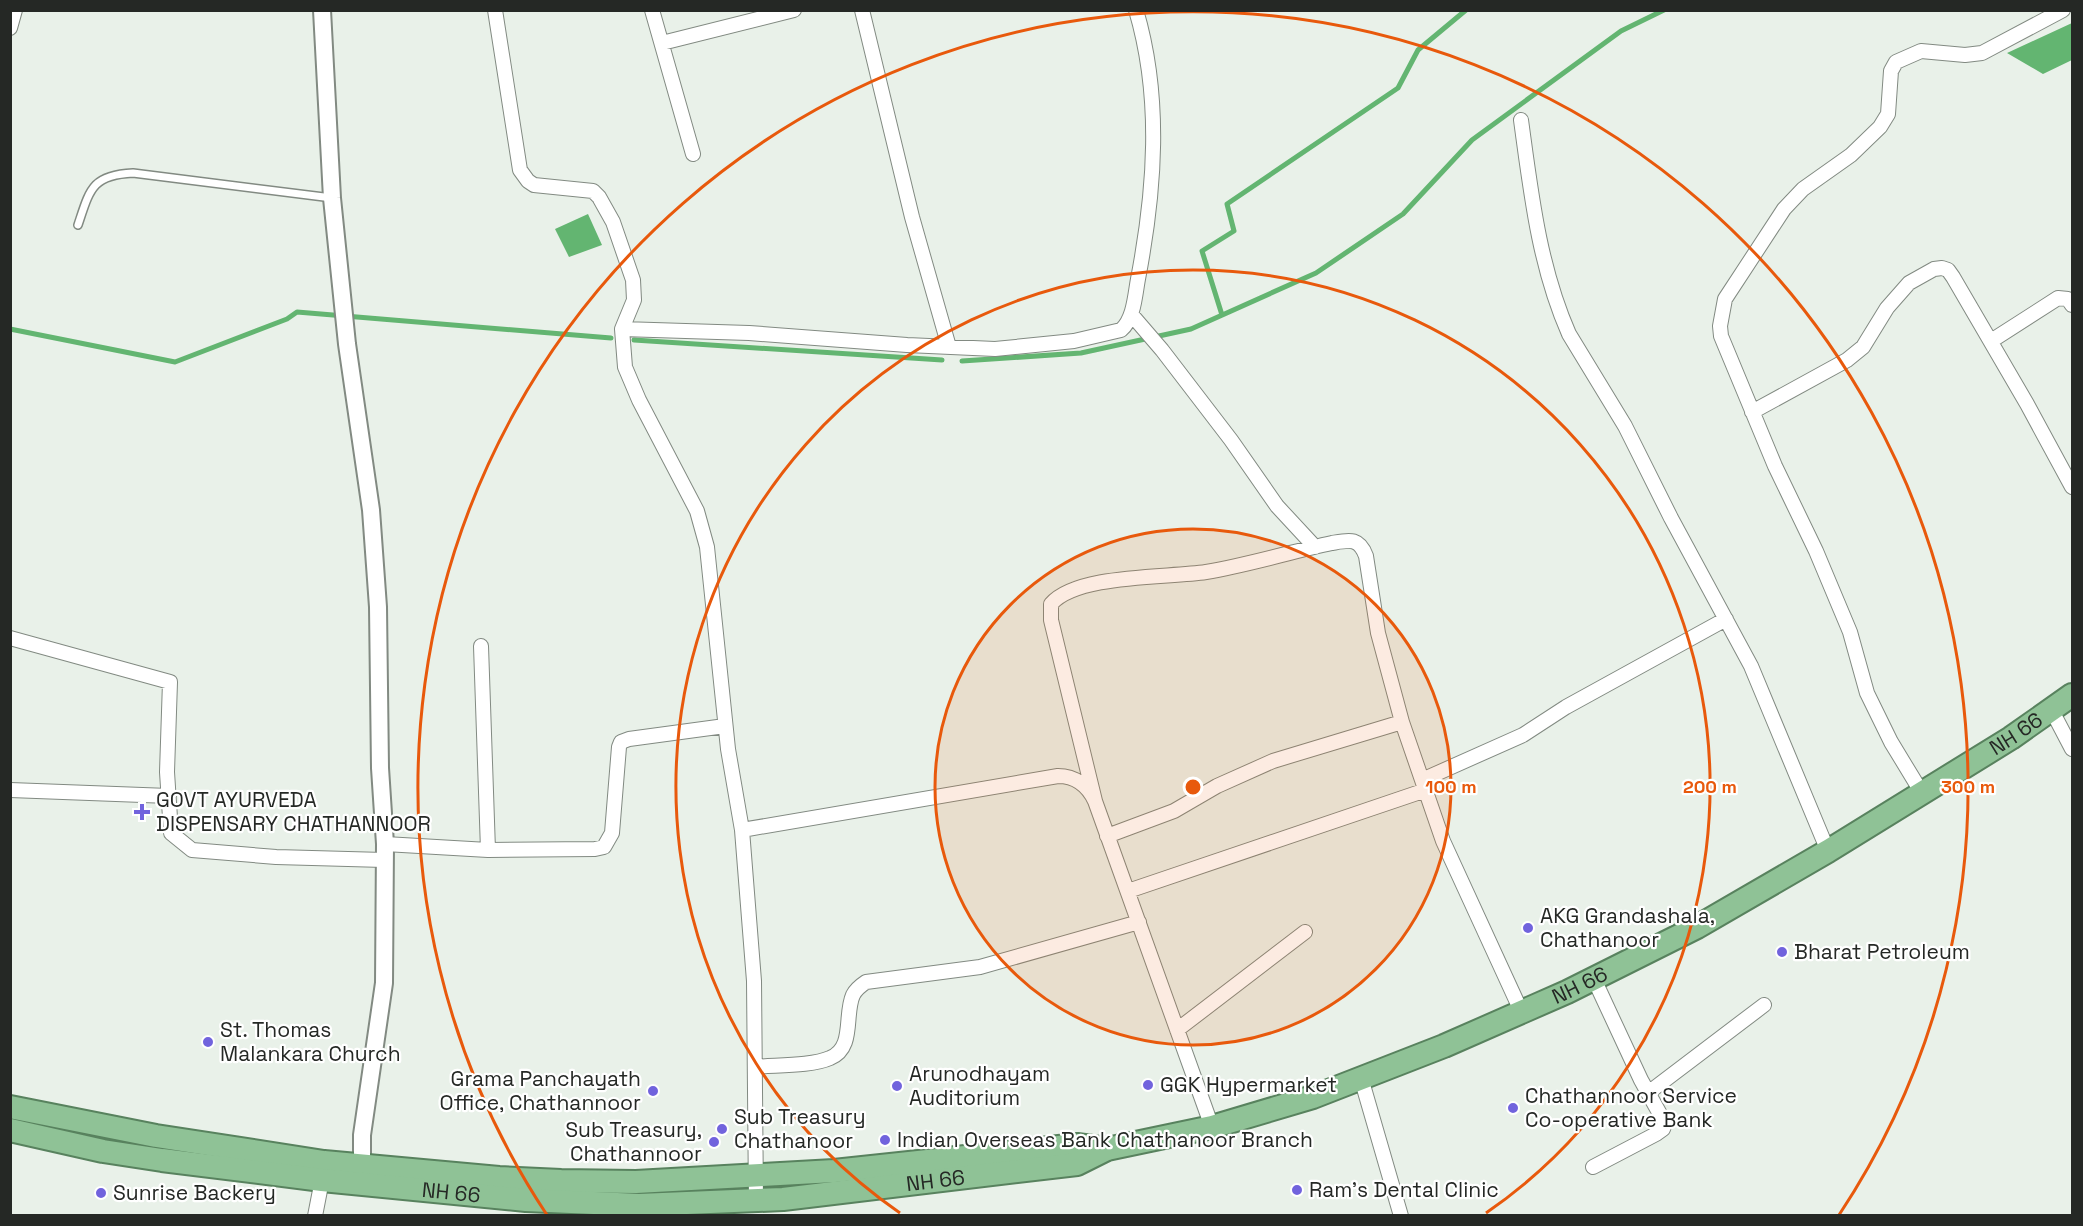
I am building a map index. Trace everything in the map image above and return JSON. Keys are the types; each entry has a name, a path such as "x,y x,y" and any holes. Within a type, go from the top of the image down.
{"highway":[{"name":"NH 66","path":"10,1107 156,1136 324,1162 362,1175 537,1201 719,1209 756,1200 783,1199 1077,1164 1107,1149 1212,1126 1313,1097 1522,1013 1697,927 1922,793 2011,738 2073,695"},
{"name":"NH 66","path":"10,1130 115,1153 322,1180 362,1175 636,1182 834,1170 1077,1144 1107,1149"}],"street":[{"path":"10,28 15,10"},
{"path":"322,10 332,198 347,344 371,510 378,607 380,768 385,852 384,983 362,1135 362,1175"},
{"path":"495,10 520,170 528,181 534,184 592,191 599,197 613,222 633,280 634,300 622,329 625,367 639,400 691,498 705,536 725,726 742,830 754,981 756,1200"},
{"path":"652,10 693,154"},
{"path":"662,43 794,10"},
{"path":"862,10 912,217 949,347"},
{"path":"622,329 749,333 995,350 1074,341 1121,330 1125,327 1131,314 1144,244 1154,154 1151,76 1144,37 1136,10"},
{"path":"1922,793 1891,742 1867,693 1850,632 1816,551 1752,412 1721,336 1720,326 1725,299 1784,209 1803,189 1851,155 1880,128 1888,114 1891,71 1896,62 1921,51 1965,55 1982,53 2063,10"},
{"path":"1521,120 1545,267 1563,321 1625,426 1671,518 1751,666 1828,851"},
{"path":"1752,412 1847,360 1863,347 1887,308 1909,282 1934,269 1942,268 1948,270 1991,341 2073,487"},
{"path":"1991,341 2058,298 2064,297 2073,305"},
{"path":"1131,314 1162,350 1231,440 1277,506 1316,547"},
{"path":"1212,1126 1095,801 1051,620 1051,604 1058,596 1071,590 1099,583 1205,572 1346,540 1356,542 1362,547 1366,556 1378,633 1402,722 1443,841 1522,1013"},
{"path":"1128,891 1424,785 1523,735 1566,706 1726,619"},
{"path":"10,638 170,682 167,772 171,833 192,850 276,857 385,852 596,849 604,847 612,833 621,742 725,726"},
{"path":"481,646 488,850"},
{"path":"2051,710 2073,749"},
{"path":"1107,836 1173,811 1217,786 1273,761 1402,722"},
{"path":"742,830 1058,776 1071,777 1076,780 1084,786 1095,801"},
{"path":"10,790 169,796"},
{"path":"755,1067 819,1061 837,1054 846,1040 852,996 857,988 866,982 980,967 1139,922"},
{"path":"1177,1030 1305,932"},
{"path":"1593,1167 1663,1129 1665,1123 1648,1093 1594,979"},
{"path":"1648,1093 1764,1005"},
{"path":"1361,1078 1401,1215"},
{"path":"719,1209 720,1177"},
{"path":"315,1215 322,1180"}],"lane":[{"path":"78,225 87,196 97,183 109,175 120,173 332,198"}],"shaded area":[{"path":"2072,23 2072,60 2043,74 2007,53"},
{"path":"588,214 602,245 569,257 555,229"}],"waterway":[{"path":"1222,315 1202,251 1234,231 1227,204 1398,88 1418,50 1466,10"},
{"path":"962,361 1081,353 1191,329 1316,273 1403,214 1472,140 1621,31 1664,10"},
{"path":"10,329 175,362 287,319 297,312 611,338"},
{"path":"634,340 942,360"}],"place":[{"name":"GOVT AYURVEDA DISPENSARY CHATHANNOOR","path":"142,812"},
{"name":"AKG Grandashala, Chathanoor","path":"1528,928"},
{"name":"Bharat Petroleum","path":"1782,952"},
{"name":"St. Thomas Malankara Church","path":"208,1042"},
{"name":"GGK Hypermarket","path":"1148,1085"},
{"name":"Arunodhayam Auditorium","path":"897,1086"},
{"name":"Grama Panchayath Office, Chathannoor","path":"653,1091"},
{"name":"Chathannoor Service Co-operative Bank","path":"1513,1108"},
{"name":"Sub Treasury Chathanoor","path":"722,1129"},
{"name":"Indian Overseas Bank Chathanoor Branch","path":"885,1140"},
{"name":"Sub Treasury, Chathannoor","path":"714,1142"},
{"name":"Ram's Dental Clinic","path":"1297,1190"},
{"name":"Sunrise Backery","path":"101,1193"}]}
